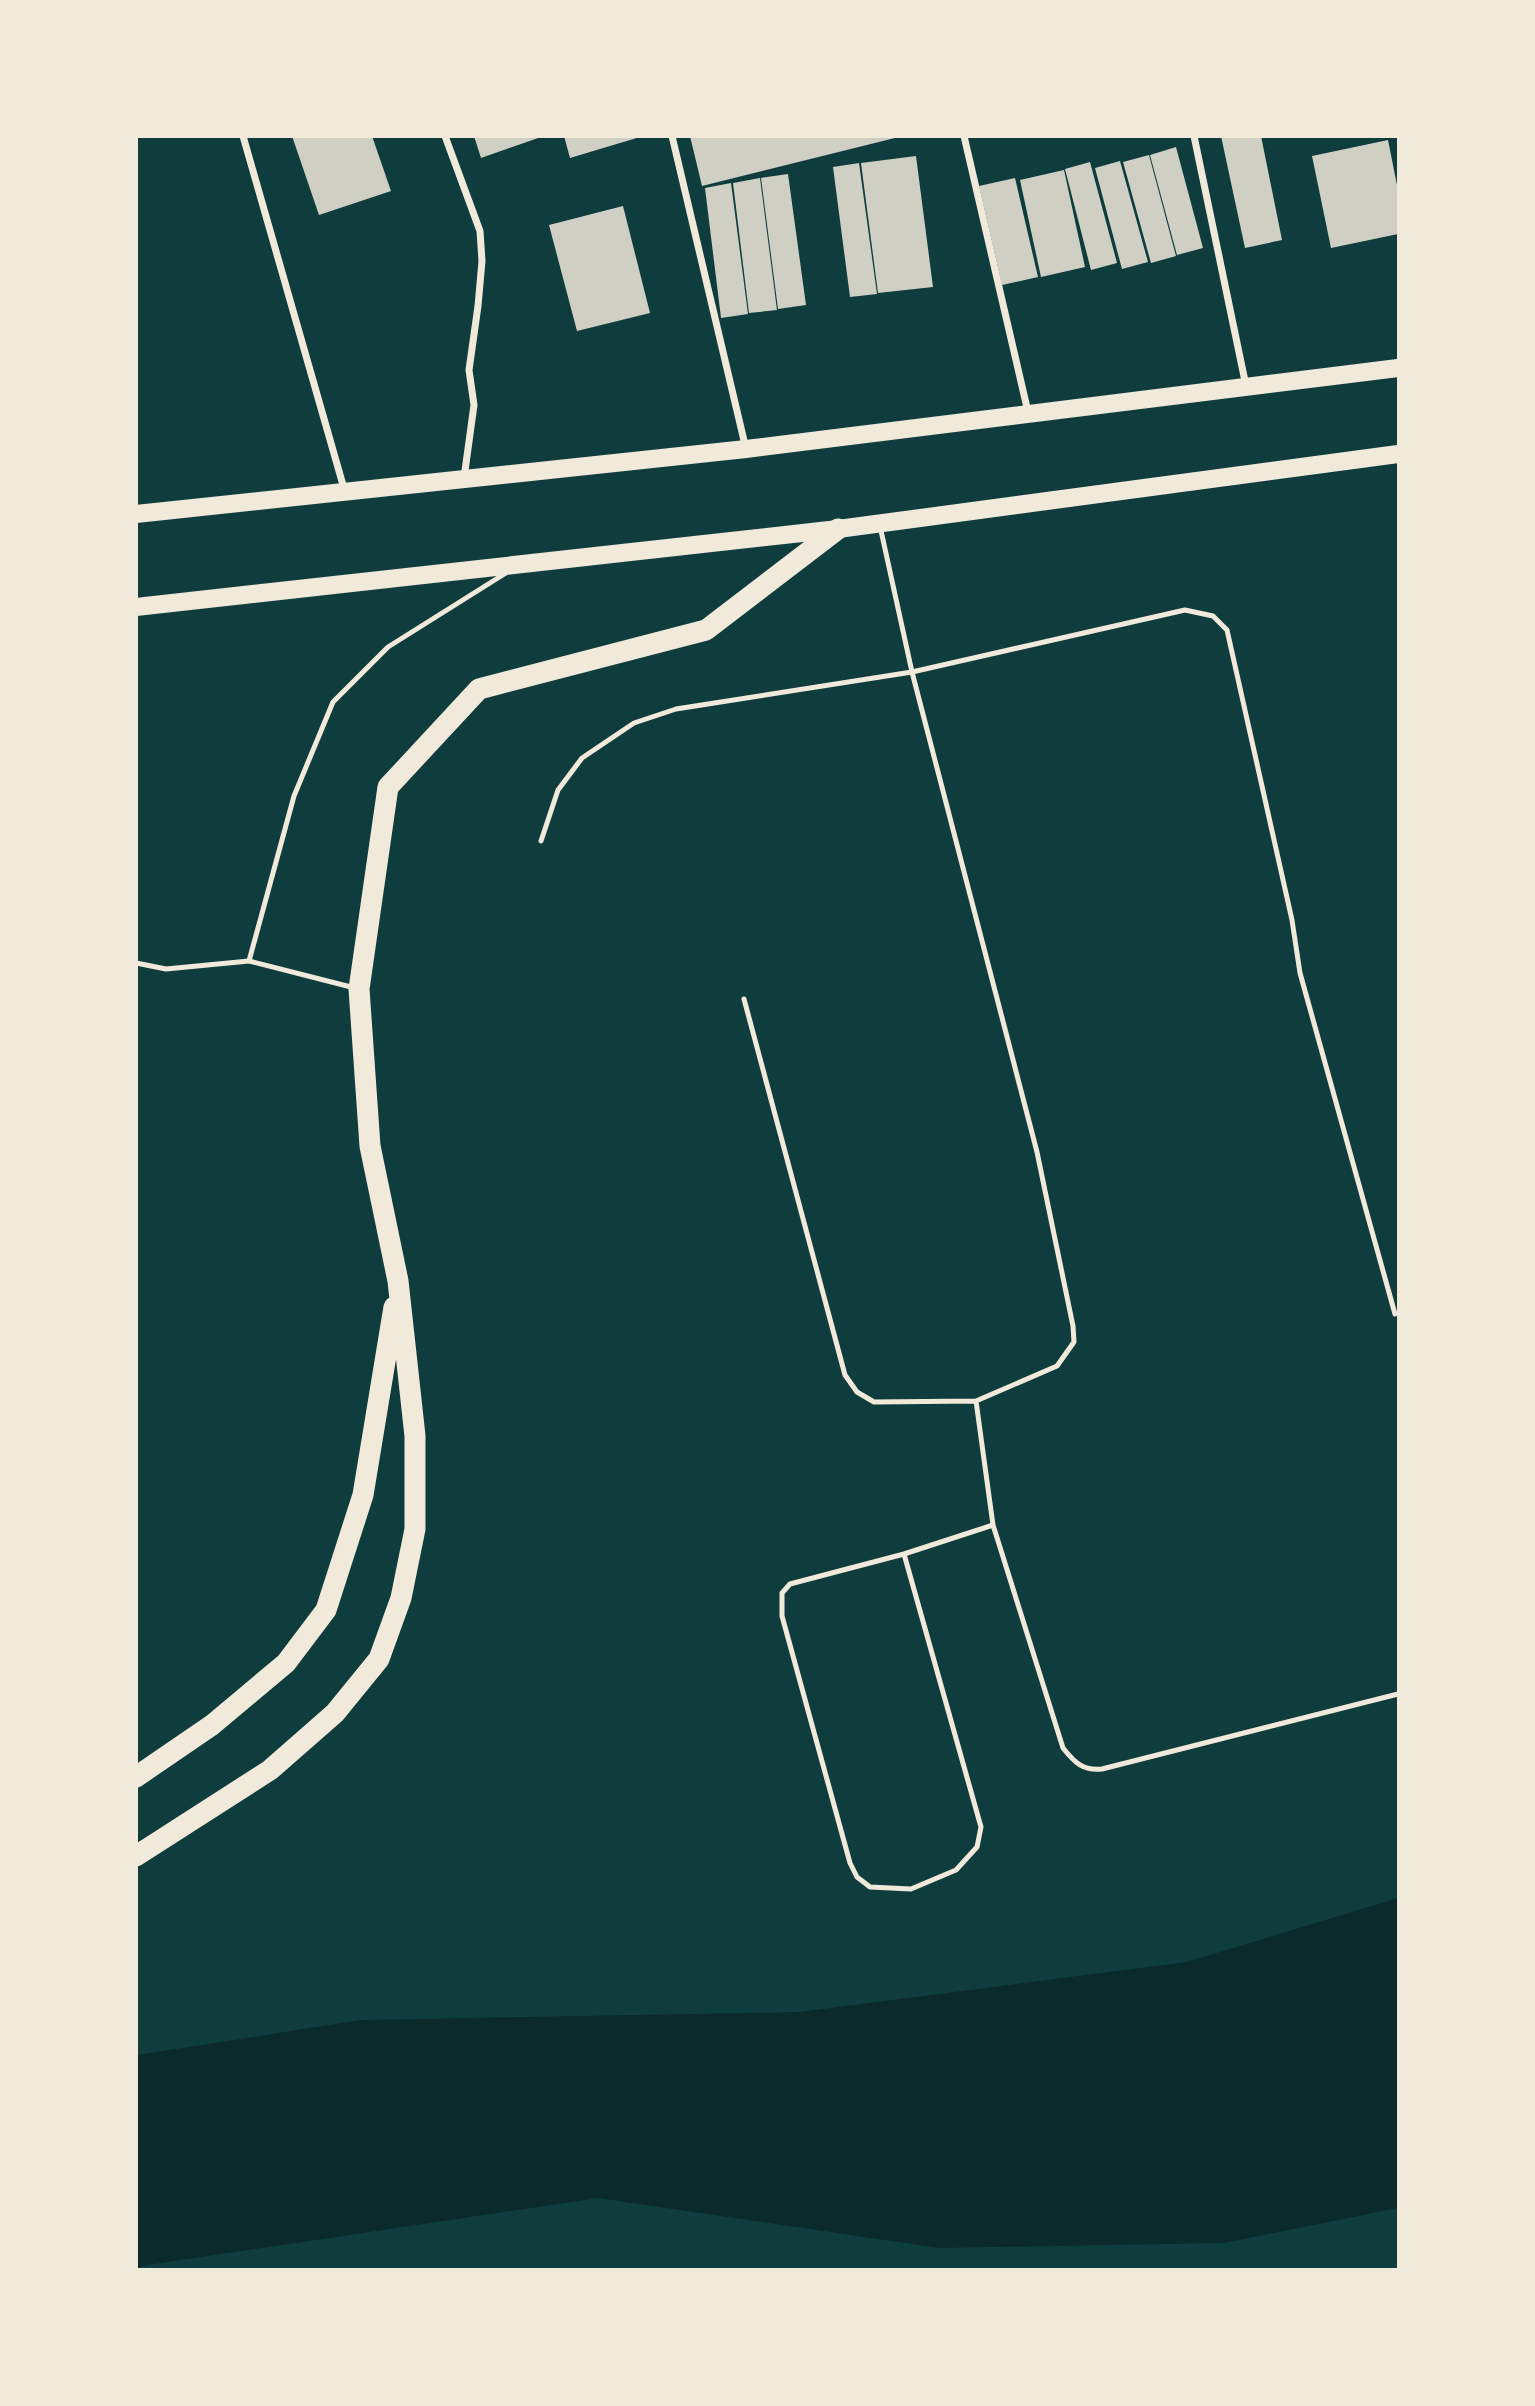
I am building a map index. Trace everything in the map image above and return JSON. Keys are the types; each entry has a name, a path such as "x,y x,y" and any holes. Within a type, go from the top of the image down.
{"highway":[{"path":"141,1854 270,1770 335,1713 379,1659 401,1598 415,1530 415,1436 398,1281 370,1146 359,989 388,788 479,689 706,631 838,529"},
{"path":"136,1777 212,1725 286,1663 326,1610 363,1495 398,1281"}],"main road":[{"path":"136,514 746,449 1029,416 1398,368"},
{"path":"136,607 880,524 1398,454"}],"street":[{"path":"243,136 345,492"},
{"path":"445,136 480,231 482,261 469,370 474,405 464,480"},
{"path":"672,136 746,449"},
{"path":"964,136 1029,416"},
{"path":"1194,136 1246,387"}],"lane":[{"path":"744,999 845,1374 857,1392 874,1402 976,1401 1057,1366 1074,1342 1073,1326 1037,1152 912,672 880,524"},
{"path":"249,961 294,796 333,702 388,647 521,564"},
{"path":"541,841 558,790 582,758 634,723 676,709 912,672 1185,610 1213,616 1227,630 1292,920 1300,973 1395,1314"},
{"path":"136,963 166,969 249,961 359,989"},
{"path":"976,1401 993,1525 1063,1748 1074,1762 1087,1770 1102,1769 1398,1694"},
{"path":"904,1554 981,1827 976,1847 957,1870 911,1889 870,1887 857,1877 850,1863 782,1616 782,1593 790,1584 904,1554 993,1525"}],"water":[{"path":"1398,1898 1398,2208 1224,2243 939,2248 598,2198 137,2268 137,2055 361,2020 800,2012 1187,1962"}],"building":[{"path":"292,136 372,136 391,191 319,215"},
{"path":"474,136 541,136 541,137 481,158"},
{"path":"564,136 640,136 640,137 570,158"},
{"path":"690,136 899,136 899,137 702,186"},
{"path":"1221,136 1261,136 1282,240 1245,248"},
{"path":"1388,140 1398,190 1398,234 1331,248 1312,156"},
{"path":"1176,147 1203,248 1177,255 1150,155"},
{"path":"1149,155 1176,256 1151,263 1123,162"},
{"path":"916,156 933,287 878,293 861,163"},
{"path":"1120,161 1148,262 1122,269 1095,168"},
{"path":"1090,162 1117,263 1091,270 1065,169"},
{"path":"859,163 877,294 850,297 833,167"},
{"path":"1064,170 1085,267 1041,277 1020,180"},
{"path":"788,174 806,305 778,309 761,178"},
{"path":"760,178 777,310 749,313 733,183"},
{"path":"1015,178 1038,277 1002,285 979,186"},
{"path":"731,183 748,314 721,318 705,188"},
{"path":"623,206 650,313 577,331 549,225"}]}
